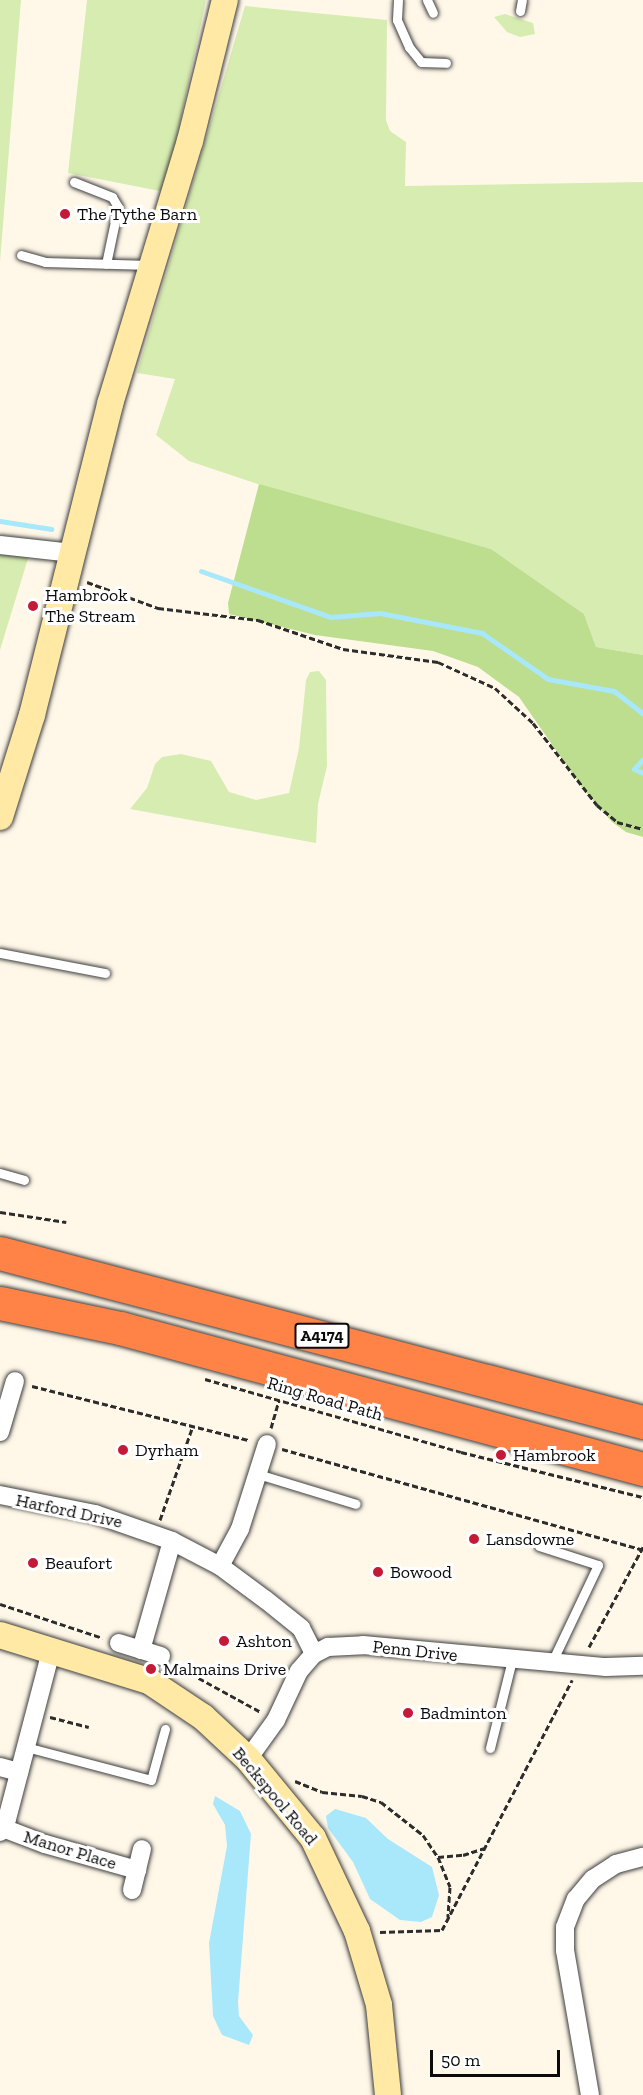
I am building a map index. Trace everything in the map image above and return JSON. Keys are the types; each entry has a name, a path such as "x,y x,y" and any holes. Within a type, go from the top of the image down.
{"highway":[{"name":"A4174","path":"0,1253 643,1422"},
{"name":"A4174","path":"0,1280 33,1288 120,1328"},
{"name":"A4174","path":"0,1303 120,1328 643,1469"}],"main road":[{"path":"0,817 32,715 110,404 190,141 225,0"},
{"name":"Beckspool Road","path":"0,1635 149,1681 203,1717 248,1759 314,1838 357,1930 379,2005 388,2095"}],"street":[{"path":"0,545 71,564"},
{"path":"0,1432 3,1412 15,1382"},
{"path":"220,1566 240,1529 267,1444"},
{"name":"Harford Drive","path":"0,1495 95,1514 155,1533 172,1541 220,1566 301,1628 314,1654"},
{"path":"141,1650 172,1541"},
{"path":"119,1643 161,1656"},
{"name":"Penn Drive","path":"314,1654 328,1647 363,1645 512,1660 580,1665 643,1666"},
{"path":"2,1830 51,1651"},
{"path":"248,1759 276,1720 299,1671 314,1654"},
{"path":"0,1767 19,1772"},
{"name":"Manor Place","path":"2,1830 137,1870"},
{"name":"Manor Place","path":"132,1890 142,1849"},
{"path":"590,2095 565,1951 566,1927 576,1899 593,1879 616,1864 643,1857"}],"lane":[{"path":"399,0 397,20 409,47 422,62 446,63"},
{"path":"427,0 433,13"},
{"path":"520,11 522,0"},
{"path":"74,182 112,197 117,207 106,264"},
{"path":"21,255 45,262 153,265"},
{"path":"0,953 105,973"},
{"path":"0,1173 24,1180"},
{"path":"258,1474 356,1504"},
{"path":"539,1546 598,1565 552,1662"},
{"path":"490,1748 512,1660"},
{"path":"26,1747 151,1780 165,1729"}],"path":[{"path":"71,564 158,608 258,620 343,649 438,662 495,688 533,723 597,805 617,822 643,829"},
{"path":"0,1212 66,1222"},
{"name":"Ring Road Path","path":"199,1377 460,1452 643,1497"},
{"path":"15,1382 267,1444 642,1548 442,1930 430,1933 357,1930"},
{"path":"267,1444 279,1400"},
{"path":"155,1533 193,1426"},
{"path":"0,1604 119,1643"},
{"path":"161,1656 276,1720"},
{"path":"35,1713 89,1727"},
{"path":"292,1779 322,1792 362,1796 381,1802 423,1834 438,1857 450,1887 448,1919"},
{"path":"438,1857 464,1856 484,1848"}],"green space":[{"path":"0,0 21,0 0,262"},
{"path":"87,0 206,0 165,192 68,173"},
{"path":"245,6 387,20 386,120 390,131 406,142 405,186 643,182 643,655 596,647 584,614 491,549 299,498 189,461 156,435 175,379 137,373"},
{"path":"505,14 533,23 535,34 520,37 507,32 494,17"},
{"path":"259,484 491,549 584,614 596,647 643,655 643,837 626,832 612,822 583,789 519,697 478,667 433,651 315,635 229,614 228,603"},
{"path":"0,549 30,552 0,650"},
{"path":"319,671 326,680 327,766 318,804 316,843 130,809 147,788 155,764 162,757 181,754 211,761 229,792 256,800 289,793 299,748 306,680 310,672"}],"water":[{"path":"215,1796 240,1811 251,1834 238,2002 239,2016 253,2035 249,2045 222,2035 213,2016 209,1943 227,1846 225,1825 213,1804"},
{"path":"335,1809 366,1818 388,1839 432,1867 439,1895 432,1917 421,1922 400,1920 370,1899 353,1862 328,1828 326,1816"}],"waterway":[{"path":"0,521 51,529"},
{"path":"201,571 330,617 380,613 482,633 548,679 614,691 643,714"},
{"path":"643,759 634,769 643,773"}],"place":[{"name":"The Tythe Barn","path":"65,214"},
{"name":"Hambrook The Stream","path":"33,606"},
{"name":"Dyrham","path":"123,1450"},
{"name":"Hambrook","path":"501,1455"},
{"name":"Lansdowne","path":"474,1539"},
{"name":"Beaufort","path":"33,1563"},
{"name":"Bowood","path":"378,1572"},
{"name":"Ashton","path":"224,1641"},
{"name":"Malmains Drive","path":"151,1669"},
{"name":"Badminton","path":"408,1713"}]}
